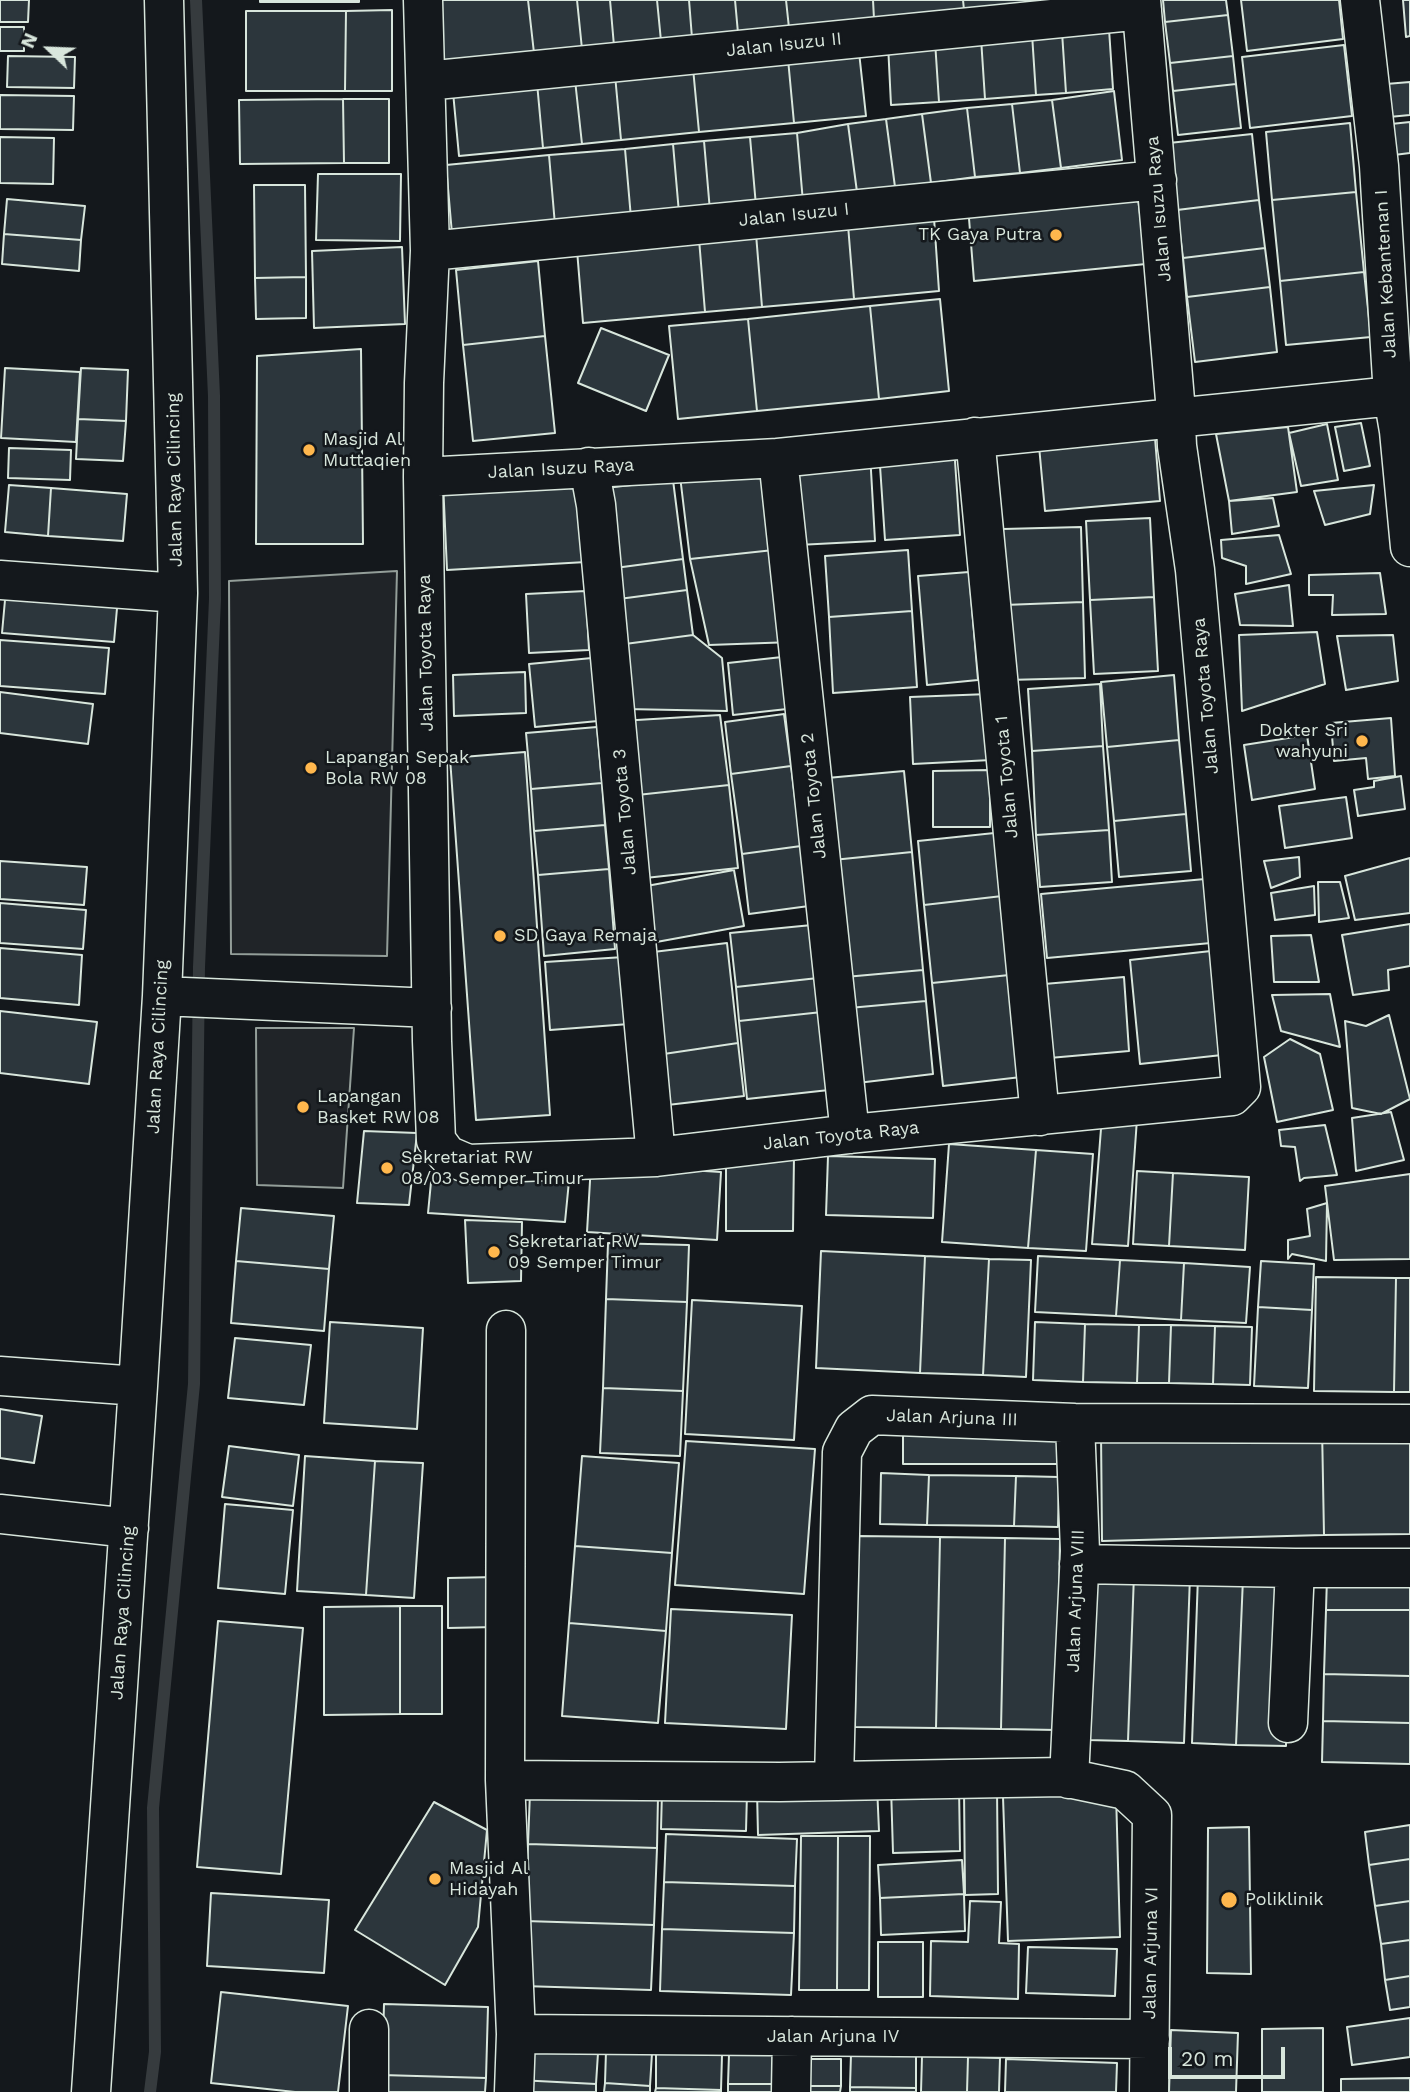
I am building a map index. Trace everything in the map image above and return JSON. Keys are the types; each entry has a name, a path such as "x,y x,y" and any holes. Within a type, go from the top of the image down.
{"street":[{"name":"Jalan Raya Cilincing","path":"91,2092 138,1386 174,997 178,593 164,0"},
{"path":"423,0 430,251 423,477"},
{"name":"Jalan Kebantenan I","path":"1360,0 1395,166 1401,419 1410,547"},
{"name":"Jalan Isuzu II","path":"426,80 1142,5"},
{"name":"Jalan Isuzu Raya","path":"1142,5 1175,418"},
{"name":"Jalan Isuzu I","path":"430,251 1157,180"},
{"name":"Jalan Isuzu Raya","path":"423,477 778,458 1175,418 1401,419"},
{"name":"Jalan Toyota Raya","path":"423,477 436,1140 447,1155 468,1164 656,1157 850,1134 1232,1096 1238,1091 1241,1084 1195,570 1175,418"},
{"name":"Jalan Toyota 1","path":"975,437 1040,1116"},
{"name":"Jalan Toyota 2","path":"778,458 850,1134"},
{"name":"Jalan Toyota 3","path":"589,467 596,505 656,1157"},
{"path":"0,580 178,593"},
{"path":"174,997 432,1008"},
{"path":"506,1330 505,1780 516,2035 514,2092"},
{"path":"0,1376 138,1386"},
{"name":"Jalan Arjuna III","path":"834,1781 842,1452 853,1429 872,1415 1075,1423 1410,1424"},
{"name":"Jalan Arjuna VIII","path":"1069,1779 1079,1564 1075,1423"},
{"path":"0,1514 129,1528"},
{"path":"1079,1564 1410,1568"},
{"path":"1288,1723 1295,1568"},
{"path":"505,1780 1069,1779"},
{"name":"Jalan Arjuna VI","path":"1069,1779 1125,1790 1152,1815 1149,2092"},
{"path":"369,2029 369,2092"},
{"name":"Jalan Arjuna IV","path":"516,2035 1150,2039"},
{"path":"791,2092 792,2036"}],"shaded area":[{"name":"Lapangan Sepak Bola RW 08","path":"397,571 387,956 231,954 229,581"},
{"name":"Lapangan Basket RW 08","path":"256,1028 354,1028 343,1188 257,1185"}],"building":[{"path":"0,0 29,0 28,22 0,22"},
{"path":"359,0 359,2 260,2"},
{"path":"433,0 528,0 534,53 439,63"},
{"path":"528,0 577,0 582,49 534,53"},
{"path":"577,0 610,0 614,46 582,49"},
{"path":"610,0 657,0 661,41 614,46"},
{"path":"657,0 689,0 692,38 661,41"},
{"path":"689,0 735,0 738,33 692,38"},
{"path":"735,0 786,0 789,28 738,33"},
{"path":"786,0 873,0 874,19 789,28"},
{"path":"873,0 963,0 964,10 874,19"},
{"path":"963,0 1038,0 1039,4 964,10"},
{"path":"1163,0 1226,0 1228,15 1165,22"},
{"path":"1241,0 1339,0 1343,39 1247,51"},
{"path":"1403,0 1410,0 1410,36 1406,37"},
{"path":"392,10 392,91 345,91 346,11"},
{"path":"246,11 346,11 345,91 246,91"},
{"path":"1228,15 1233,56 1170,63 1165,22"},
{"path":"0,27 24,27 24,51 0,51"},
{"path":"1109,29 1113,89 1066,93 1062,32"},
{"path":"1062,32 1066,93 1036,95 1032,34"},
{"path":"1032,34 1036,95 985,99 981,38"},
{"path":"981,38 985,99 939,102 935,41"},
{"path":"935,41 939,102 891,105 888,44"},
{"path":"1344,45 1352,116 1250,128 1242,57"},
{"path":"859,52 866,116 794,123 788,59"},
{"path":"8,56 75,57 74,88 7,87"},
{"path":"1233,56 1236,84 1173,91 1170,63"},
{"path":"788,59 794,123 699,132 693,68"},
{"path":"693,68 699,132 621,140 615,75"},
{"path":"615,75 621,140 582,144 575,80"},
{"path":"575,80 582,144 543,148 537,83"},
{"path":"1410,82 1410,115 1389,117 1386,84"},
{"path":"537,83 543,148 459,156 453,92"},
{"path":"1236,84 1241,128 1178,135 1173,91"},
{"path":"1114,91 1122,160 1061,168 1052,100"},
{"path":"0,95 74,96 73,130 0,129"},
{"path":"343,99 389,99 389,163 344,163"},
{"path":"343,99 344,163 240,164 239,100"},
{"path":"1052,100 1061,168 1020,173 1012,104"},
{"path":"1012,104 1020,173 975,177 967,108"},
{"path":"967,108 975,177 931,183 922,114"},
{"path":"922,114 931,183 895,187 886,119"},
{"path":"886,119 895,187 857,192 848,124"},
{"path":"1410,122 1410,153 1394,155 1391,124"},
{"path":"1350,123 1356,192 1272,200 1266,132"},
{"path":"848,124 857,192 803,202 797,133"},
{"path":"797,133 803,202 756,206 750,137"},
{"path":"1252,134 1259,200 1177,210 1169,143"},
{"path":"0,137 54,138 53,184 0,183"},
{"path":"750,137 756,206 710,211 704,141"},
{"path":"704,141 710,211 679,213 673,144"},
{"path":"673,144 679,213 631,218 625,149"},
{"path":"625,149 631,218 555,225 549,155"},
{"path":"549,155 555,225 452,234 446,165"},
{"path":"318,174 401,174 400,241 316,240"},
{"path":"254,185 305,185 306,277 255,278"},
{"name":"TK Gaya Putra","path":"1137,190 1146,264 974,281 968,206"},
{"path":"1356,192 1364,272 1280,281 1272,200"},
{"path":"7,199 85,206 81,240 4,234"},
{"path":"1259,200 1265,248 1183,258 1177,210"},
{"path":"934,218 939,291 854,299 848,225"},
{"path":"848,225 854,299 762,307 756,234"},
{"path":"4,234 81,240 79,271 2,264"},
{"path":"756,234 762,307 705,312 699,239"},
{"path":"699,239 705,312 583,323 577,250"},
{"path":"402,247 405,324 314,328 312,251"},
{"path":"1265,248 1270,287 1187,297 1183,258"},
{"path":"538,261 545,336 463,345 456,270"},
{"path":"1364,272 1371,337 1286,345 1280,281"},
{"path":"306,277 306,318 256,319 255,278"},
{"path":"1270,287 1277,352 1195,362 1187,297"},
{"path":"940,299 949,391 879,399 870,306"},
{"path":"870,306 879,399 757,411 748,319"},
{"path":"748,319 757,411 678,419 669,326"},
{"path":"601,328 669,355 646,411 578,383"},
{"path":"545,336 555,433 473,441 463,345"},
{"name":"Masjid Al Muttaqien","path":"361,349 363,544 256,544 257,356"},
{"path":"5,368 80,372 76,442 1,438"},
{"path":"81,368 128,370 126,421 78,419"},
{"path":"78,419 126,421 123,461 76,459"},
{"path":"1361,423 1370,466 1344,471 1335,427"},
{"path":"1327,424 1338,480 1301,486 1289,433"},
{"path":"1154,425 1160,501 1045,511 1038,435"},
{"path":"1288,427 1297,492 1229,501 1216,434"},
{"path":"954,446 960,535 885,540 879,451"},
{"path":"9,448 71,450 70,480 8,478"},
{"path":"870,453 875,541 798,545 794,458"},
{"path":"774,465 783,549 690,559 680,476"},
{"path":"582,474 586,562 447,570 443,482"},
{"path":"673,480 683,559 615,568 606,488"},
{"path":"9,485 51,488 48,536 5,532"},
{"path":"1374,485 1370,514 1325,525 1314,491"},
{"path":"51,488 127,494 123,541 48,536"},
{"path":"1273,498 1279,526 1232,534 1229,501"},
{"path":"1150,518 1154,597 1090,600 1086,521"},
{"path":"1081,527 1083,602 1004,605 1003,529"},
{"path":"1279,535 1291,574 1246,584 1246,566 1222,558 1221,540"},
{"path":"783,549 793,642 709,645 690,559"},
{"path":"908,550 912,611 829,617 825,556"},
{"path":"683,559 687,590 619,599 615,568"},
{"path":"969,572 978,680 927,685 918,576"},
{"path":"1380,573 1386,614 1332,615 1333,595 1309,595 1309,575"},
{"path":"1289,585 1293,626 1240,625 1235,594"},
{"path":"6,589 118,597 114,642 2,633"},
{"path":"687,590 693,635 625,644 619,599"},
{"path":"586,591 589,650 529,653 526,594"},
{"path":"1154,597 1158,671 1094,674 1090,600"},
{"path":"1083,602 1085,678 1007,680 1004,605"},
{"path":"912,611 917,687 833,693 829,617"},
{"path":"1317,632 1325,684 1242,711 1239,635"},
{"path":"693,635 722,658 727,711 625,709 625,644"},
{"path":"1393,635 1398,681 1346,690 1337,636"},
{"path":"0,640 109,648 105,694 0,686"},
{"path":"791,656 796,708 733,715 728,663"},
{"path":"592,658 598,721 535,727 529,664"},
{"path":"525,672 526,713 454,716 453,675"},
{"path":"1174,675 1179,740 1107,747 1101,682"},
{"path":"1100,684 1103,746 1032,751 1028,689"},
{"path":"0,692 93,704 88,744 0,733"},
{"path":"989,694 991,760 913,764 910,697"},
{"path":"784,714 791,766 731,774 725,722"},
{"path":"720,715 729,785 628,796 620,721"},
{"name":"Dokter Sri wahyuni","path":"1391,718 1395,776 1368,779 1366,758 1334,761 1331,723"},
{"path":"597,727 602,783 531,789 526,733"},
{"path":"1307,735 1315,789 1252,800 1244,745"},
{"path":"1179,740 1186,814 1114,821 1107,747"},
{"path":"1103,746 1109,830 1036,835 1032,751"},
{"name":"SD Gaya Remaja","path":"525,752 550,1115 476,1120 450,758"},
{"path":"791,766 801,846 742,854 731,774"},
{"path":"990,770 990,827 933,827 933,771"},
{"path":"904,771 912,852 823,861 816,779"},
{"path":"1401,776 1405,809 1358,816 1354,790 1374,787 1374,781"},
{"path":"602,783 605,825 534,831 531,789"},
{"path":"729,785 738,868 636,879 628,796"},
{"path":"1346,797 1352,838 1285,848 1279,806"},
{"path":"1186,814 1191,871 1119,877 1114,821"},
{"path":"605,825 609,869 538,875 534,831"},
{"path":"1109,830 1112,882 1040,887 1036,835"},
{"path":"1004,832 1011,895 924,905 918,841"},
{"path":"801,846 809,906 749,914 742,854"},
{"path":"912,852 923,970 834,978 823,861"},
{"path":"1299,857 1300,877 1271,888 1264,861"},
{"path":"1410,858 1410,913 1355,920 1345,876"},
{"path":"0,861 87,867 84,905 0,899"},
{"path":"609,869 615,949 544,956 538,875"},
{"path":"734,870 744,926 651,943 641,887"},
{"path":"1205,879 1211,943 1047,958 1041,894"},
{"path":"1318,882 1340,882 1349,918 1319,922"},
{"path":"1314,886 1315,915 1275,920 1271,893"},
{"path":"1011,895 1019,974 932,983 924,905"},
{"path":"0,903 86,910 83,949 0,943"},
{"path":"1410,924 1410,966 1388,970 1389,990 1353,995 1342,935"},
{"path":"812,925 818,978 736,987 730,933"},
{"path":"1311,935 1319,982 1274,982 1271,936"},
{"path":"727,943 738,1043 657,1055 645,953"},
{"path":"0,948 82,955 79,1005 0,998"},
{"path":"1211,951 1222,1055 1140,1064 1130,960"},
{"path":"624,957 629,1024 550,1030 545,962"},
{"path":"923,970 926,1001 838,1009 834,978"},
{"path":"1019,974 1030,1076 943,1086 932,983"},
{"path":"1124,977 1129,1051 1038,1059 1033,985"},
{"path":"818,978 822,1012 739,1021 736,987"},
{"path":"1330,994 1340,1047 1281,1031 1272,995"},
{"path":"926,1001 933,1074 849,1084 838,1009"},
{"path":"0,1011 97,1022 89,1084 0,1073"},
{"path":"822,1012 829,1090 747,1099 739,1021"},
{"path":"1389,1015 1410,1099 1381,1114 1352,1108 1345,1021 1366,1026"},
{"path":"1290,1039 1320,1054 1333,1110 1277,1122 1264,1057"},
{"path":"738,1043 744,1096 659,1106 657,1055"},
{"path":"1391,1112 1404,1160 1356,1171 1352,1118"},
{"path":"1102,1116 1137,1119 1128,1246 1092,1244"},
{"path":"1325,1125 1337,1175 1304,1178 1300,1181 1295,1147 1281,1146 1279,1130"},
{"name":"Sekretariat RW 08/03 Semper Timur","path":"364,1131 417,1133 409,1205 357,1203"},
{"path":"949,1144 1036,1150 1028,1248 942,1242"},
{"path":"1036,1150 1093,1154 1086,1251 1028,1248"},
{"path":"726,1156 794,1156 793,1231 726,1231"},
{"path":"828,1156 935,1159 933,1218 826,1215"},
{"path":"591,1164 721,1172 717,1240 587,1232"},
{"path":"1137,1171 1173,1173 1169,1246 1133,1244"},
{"path":"432,1172 569,1181 565,1222 428,1213"},
{"path":"1173,1173 1249,1177 1245,1250 1169,1246"},
{"path":"1410,1174 1410,1259 1334,1260 1325,1186"},
{"path":"1327,1203 1326,1261 1292,1254 1288,1259 1288,1240 1310,1236 1307,1209"},
{"path":"241,1208 334,1216 329,1269 236,1261"},
{"name":"Sekretariat RW 09 Semper Timur","path":"465,1220 522,1222 521,1281 468,1283"},
{"path":"608,1243 689,1245 687,1302 606,1299"},
{"path":"821,1251 925,1256 920,1373 816,1368"},
{"path":"925,1256 989,1259 983,1375 920,1373"},
{"path":"1038,1256 1120,1260 1116,1316 1035,1312"},
{"path":"989,1259 1031,1260 1026,1377 983,1375"},
{"path":"1120,1260 1184,1263 1181,1320 1116,1316"},
{"path":"236,1261 329,1269 324,1331 231,1323"},
{"path":"1261,1261 1314,1264 1312,1310 1258,1307"},
{"path":"1184,1263 1250,1267 1246,1323 1181,1320"},
{"path":"1316,1277 1396,1278 1394,1392 1314,1391"},
{"path":"1396,1278 1410,1278 1410,1392 1394,1392"},
{"path":"606,1299 687,1302 683,1391 603,1388"},
{"path":"692,1300 802,1306 794,1440 685,1434"},
{"path":"1258,1307 1312,1310 1308,1388 1254,1386"},
{"path":"330,1322 423,1328 417,1429 324,1423"},
{"path":"1035,1322 1085,1324 1083,1382 1033,1380"},
{"path":"1085,1324 1139,1325 1137,1383 1083,1382"},
{"path":"1139,1325 1171,1325 1169,1383 1137,1383"},
{"path":"1171,1325 1215,1326 1213,1384 1169,1383"},
{"path":"1215,1326 1252,1327 1250,1385 1213,1384"},
{"path":"235,1338 311,1345 304,1405 228,1398"},
{"path":"603,1388 683,1391 680,1456 600,1453"},
{"path":"0,1409 42,1416 34,1463 0,1458"},
{"path":"1410,1425 1410,1534 1324,1535 1322,1427"},
{"path":"1322,1427 1324,1535 1102,1541 1101,1432"},
{"path":"903,1428 1058,1428 1058,1464 903,1464"},
{"path":"686,1441 815,1449 804,1594 675,1585"},
{"path":"229,1446 299,1455 293,1506 222,1497"},
{"path":"305,1456 375,1461 366,1595 297,1591"},
{"path":"582,1456 679,1463 672,1553 575,1546"},
{"path":"375,1461 423,1463 414,1598 366,1595"},
{"path":"881,1473 929,1475 927,1525 880,1524"},
{"path":"929,1475 1016,1476 1014,1526 927,1525"},
{"path":"1016,1476 1059,1477 1058,1527 1014,1526"},
{"path":"225,1504 293,1510 285,1594 218,1588"},
{"path":"858,1536 940,1537 936,1728 855,1727"},
{"path":"940,1537 1005,1538 1001,1729 936,1728"},
{"path":"1005,1538 1060,1539 1057,1730 1001,1729"},
{"path":"575,1546 672,1553 666,1631 569,1623"},
{"path":"1091,1573 1134,1574 1128,1741 1087,1740"},
{"path":"1134,1574 1190,1576 1184,1743 1128,1741"},
{"path":"1198,1576 1243,1578 1236,1745 1192,1743"},
{"path":"496,1577 496,1627 448,1628 448,1578"},
{"path":"1288,1577 1286,1746 1236,1745 1243,1578"},
{"path":"1327,1577 1410,1577 1410,1610 1326,1610"},
{"path":"400,1606 442,1606 442,1714 400,1714"},
{"path":"400,1606 400,1714 324,1715 324,1607"},
{"path":"671,1609 792,1615 786,1729 665,1723"},
{"path":"1326,1610 1410,1610 1410,1676 1324,1674"},
{"path":"218,1621 303,1628 281,1874 197,1867"},
{"path":"569,1623 666,1631 658,1723 562,1716"},
{"path":"1324,1674 1410,1676 1410,1723 1323,1721"},
{"path":"1323,1721 1410,1723 1410,1764 1322,1762"},
{"path":"877,1786 879,1831 758,1835 757,1791"},
{"path":"959,1786 960,1851 893,1853 891,1787"},
{"path":"997,1788 998,1894 965,1895 964,1789"},
{"path":"662,1791 747,1793 746,1831 661,1829"},
{"path":"530,1792 658,1796 657,1848 528,1844"},
{"path":"1116,1793 1120,1937 1008,1941 1003,1797"},
{"name":"Masjid Al Hidayah","path":"434,1802 487,1830 478,1927 445,1985 355,1930"},
{"path":"1410,1825 1410,1859 1369,1865 1365,1832"},
{"name":"Poliklinik","path":"1249,1827 1251,1974 1207,1973 1208,1828"},
{"path":"666,1834 797,1839 795,1886 664,1882"},
{"path":"801,1836 838,1836 837,1990 799,1990"},
{"path":"838,1836 870,1836 869,1990 837,1990"},
{"path":"528,1844 657,1848 654,1925 525,1921"},
{"path":"1410,1859 1410,1901 1375,1906 1369,1865"},
{"path":"962,1860 964,1894 880,1898 878,1865"},
{"path":"664,1882 795,1886 794,1933 662,1929"},
{"path":"211,1893 329,1900 324,1973 207,1966"},
{"path":"964,1894 965,1931 881,1935 880,1898"},
{"path":"970,1901 1001,1902 999,1943 1019,1944 1018,1999 930,1996 931,1941 968,1942"},
{"path":"1410,1901 1410,1940 1381,1944 1375,1906"},
{"path":"525,1921 654,1925 651,1990 523,1986"},
{"path":"662,1929 794,1933 791,1995 660,1991"},
{"path":"1410,1940 1410,1976 1385,1980 1381,1944"},
{"path":"878,1942 923,1942 923,1997 878,1997"},
{"path":"1028,1947 1117,1949 1115,1996 1026,1993"},
{"path":"1410,1976 1410,2007 1390,2010 1385,1980"},
{"path":"221,1992 348,2006 338,2092 295,2092 211,2083"},
{"path":"384,2004 488,2007 486,2078 382,2075"},
{"path":"1410,2018 1410,2057 1352,2065 1347,2027"},
{"path":"1323,2028 1323,2092 1262,2092 1262,2029"},
{"path":"1171,2030 1238,2033 1236,2092 1169,2092"},
{"path":"520,2049 598,2053 596,2084 518,2080"},
{"path":"606,2051 652,2053 650,2086 605,2083"},
{"path":"656,2053 722,2055 721,2090 656,2088"},
{"path":"729,2054 778,2054 778,2084 728,2084"},
{"path":"851,2054 916,2055 916,2088 850,2087"},
{"path":"922,2056 968,2057 967,2092 921,2092"},
{"path":"968,2057 1000,2058 999,2092 967,2092"},
{"path":"794,2059 841,2059 841,2086 794,2086"},
{"path":"1006,2059 1117,2063 1116,2092 1005,2092"},
{"path":"382,2075 486,2078 485,2092 381,2092"},
{"path":"1410,2078 1410,2092 1341,2092 1341,2079"},
{"path":"518,2080 596,2084 596,2092 517,2092"},
{"path":"605,2083 650,2086 650,2092 604,2092"},
{"path":"728,2084 778,2084 778,2092 728,2092"},
{"path":"794,2086 841,2086 840,2092 794,2092"},
{"path":"850,2087 916,2088 916,2092 850,2092"},
{"path":"656,2088 721,2090 721,2092 655,2092"}],"waterway":[{"path":"150,2092 155,2052 153,1808 194,1384 199,967 215,599 214,396 196,0"}],"place":[{"name":"TK Gaya Putra","path":"1056,235"},
{"name":"Masjid Al Muttaqien","path":"309,450"},
{"name":"Dokter Sri wahyuni","path":"1362,741"},
{"name":"Lapangan Sepak Bola RW 08","path":"311,768"},
{"name":"SD Gaya Remaja","path":"500,936"},
{"name":"Lapangan Basket RW 08","path":"303,1107"},
{"name":"Sekretariat RW 08/03 Semper Timur","path":"387,1168"},
{"name":"Sekretariat RW 09 Semper Timur","path":"494,1252"},
{"name":"Masjid Al Hidayah","path":"435,1879"},
{"name":"Poliklinik","path":"1229,1900"}]}
